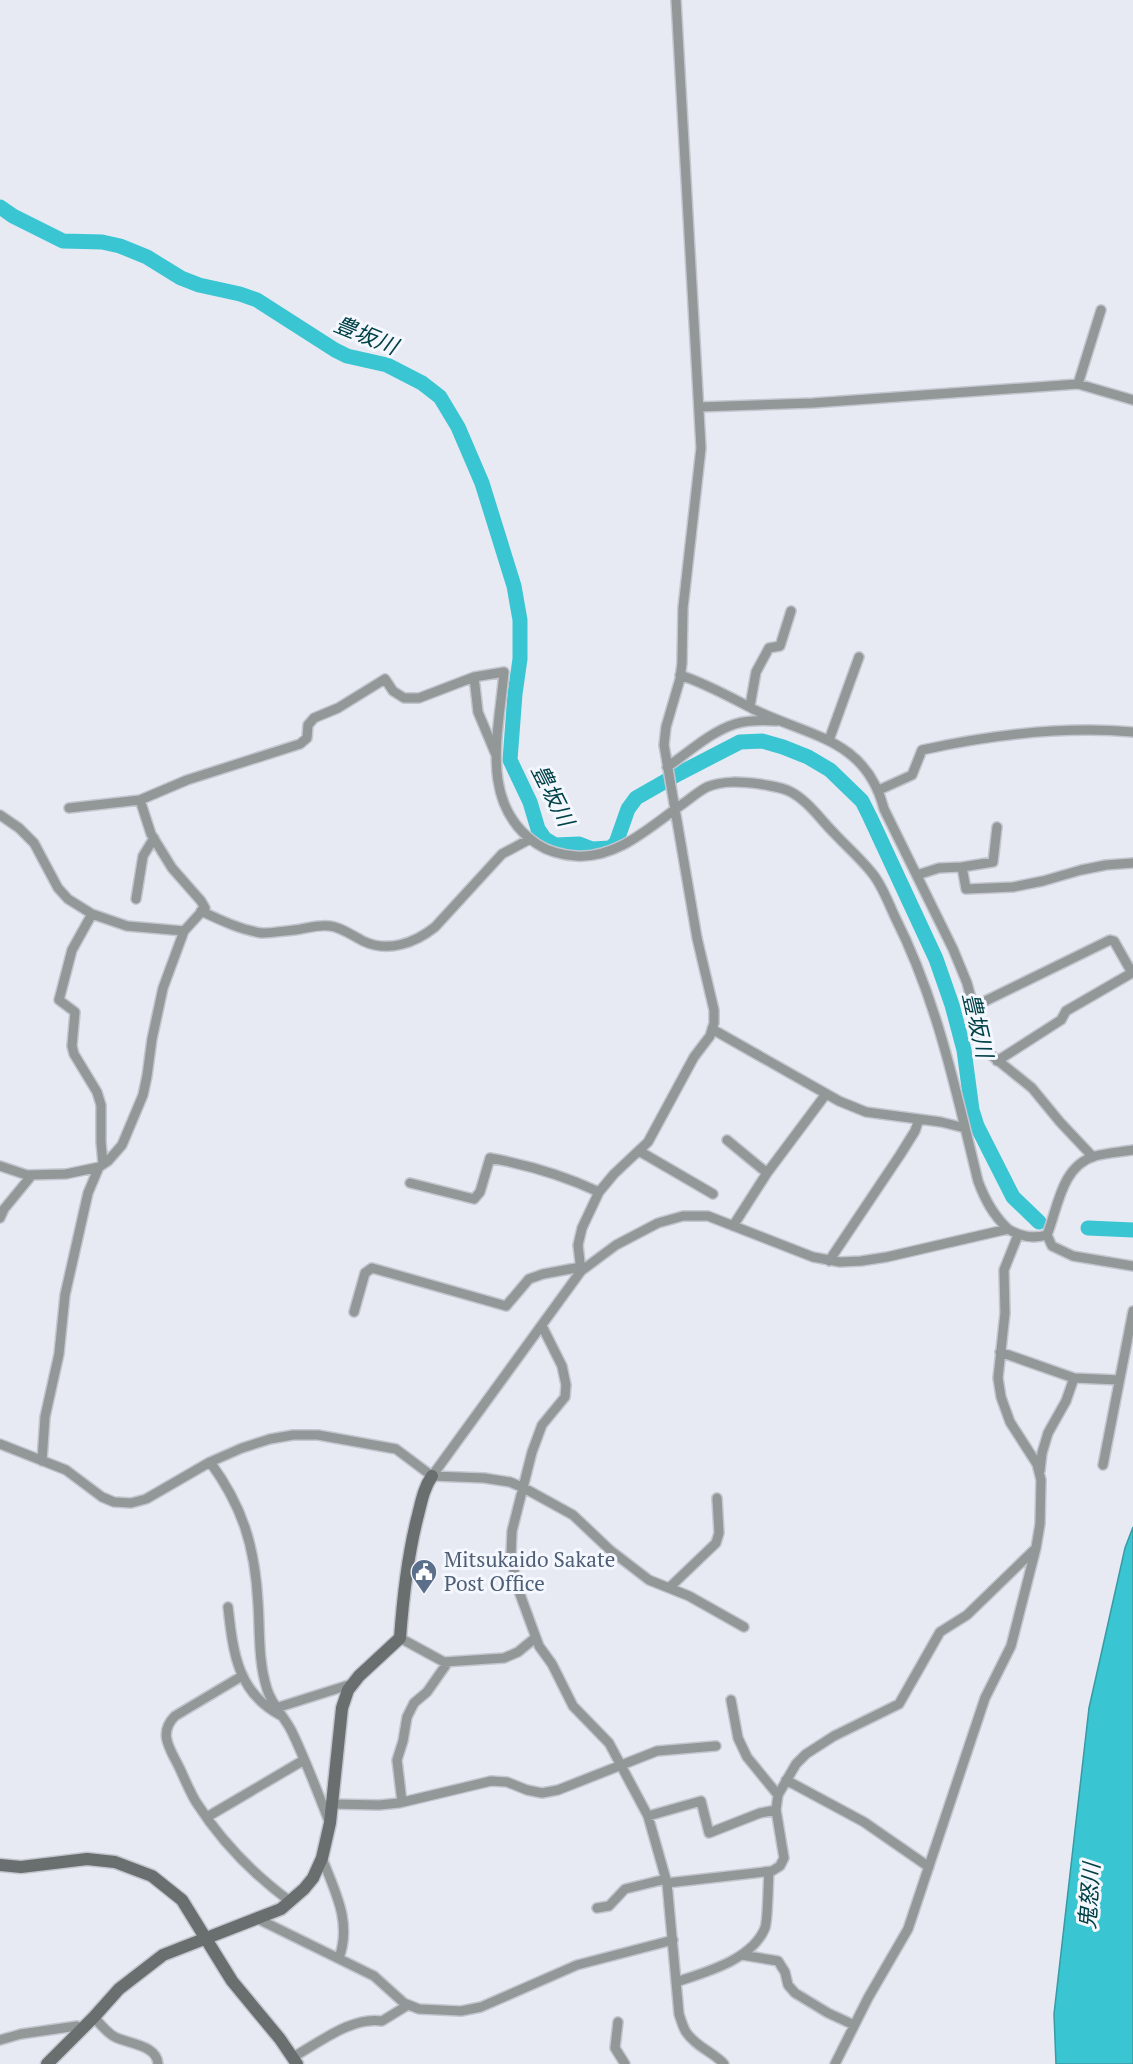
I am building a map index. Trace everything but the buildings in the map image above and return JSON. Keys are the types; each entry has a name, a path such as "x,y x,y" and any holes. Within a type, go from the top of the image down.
{"street":[{"path":"581,1269 578,1245 582,1228 598,1192 653,1135 694,1057 710,1036 714,1010 697,938 664,745 666,727 680,675 683,608 701,448 676,0"},
{"path":"1078,384 1101,310"},
{"path":"699,406 813,403 1078,384 1133,400"},
{"path":"750,706 756,672 769,648 780,646 791,611"},
{"path":"829,740 859,657"},
{"path":"69,808 140,800 187,780 300,744 307,738 308,725 314,718 338,708 385,680 393,691 404,698 419,698 474,677 504,672 496,758 498,790 511,818 530,839 543,848 561,855 599,855 630,841 674,808 706,788 725,782 774,786 791,792 806,803 872,873 908,941 936,1018 984,1198 997,1218 1018,1235 1037,1238 1049,1232"},
{"path":"680,675 708,684 782,721 829,740 847,751 864,766 879,790 884,808 967,982 986,1050 1032,1088 1093,1157"},
{"path":"474,677 478,711 496,758"},
{"path":"667,769 719,731 735,724 755,720 782,721"},
{"path":"879,790 912,775 922,750 974,739 1012,735 1110,730 1133,732"},
{"path":"42,1461 45,1417 59,1354 64,1294 88,1193 101,1166 122,1145 143,1095 163,988 184,931 205,908 172,868 154,838 140,800"},
{"path":"0,815 19,828 34,843 58,888 92,914 127,926 184,931"},
{"path":"917,875 939,867 962,867 993,862 997,827"},
{"path":"136,899 143,856 154,838"},
{"path":"201,911 236,926 262,933 301,930 326,925 333,926 366,943 379,946 406,945 435,927 502,854 530,839"},
{"path":"962,867 966,889 1013,886 1106,865 1133,863"},
{"path":"92,914 72,950 59,1000 75,1012 72,1046 74,1054 97,1092 101,1105 101,1166"},
{"path":"974,1007 1110,940 1114,941 1132,970 1066,1011 1061,1020 997,1061"},
{"path":"712,1029 826,1094 866,1112 941,1122 964,1128"},
{"path":"733,1226 767,1173 826,1094"},
{"path":"829,1261 905,1147 919,1119"},
{"path":"727,1140 767,1173"},
{"path":"1133,1150 1093,1157 1072,1173 1063,1186 1049,1232 1052,1246 1073,1256 1133,1266"},
{"path":"639,1151 713,1194"},
{"path":"410,1183 474,1198 480,1192 490,1158 568,1178 598,1192"},
{"path":"0,1166 32,1175 66,1174 101,1166"},
{"path":"0,1215 32,1175"},
{"path":"47,2064 119,1989 163,1954 281,1909 291,1902 313,1878 322,1858 330,1823 342,1708 352,1684 400,1638 407,1556 426,1484 581,1269 616,1245 657,1222 683,1216 708,1216 813,1257 829,1261 861,1261 887,1257 1008,1229"},
{"path":"835,2064 854,2025 908,1929 985,1698 1011,1646 1036,1548 1040,1524 1040,1474 1037,1464 1010,1422 1001,1397 998,1378 1005,1313 1004,1270 1018,1235"},
{"path":"354,1312 365,1273 372,1268 506,1305 522,1284 529,1279 543,1274 581,1269"},
{"path":"1103,1465 1133,1311"},
{"path":"542,1326 562,1366 566,1385 565,1397 542,1425 532,1452 512,1531 511,1555 517,1586 535,1638 552,1664 573,1706 609,1743 648,1816 667,1881 680,2014 686,2032 724,2064"},
{"path":"1000,1352 1074,1378 1119,1380"},
{"path":"1040,1474 1042,1453 1048,1433 1066,1401 1074,1378"},
{"path":"0,1444 66,1470 102,1497 114,1502 130,1503 146,1499 210,1462 270,1439 293,1435 318,1435 396,1449 432,1476 484,1478 510,1482 524,1488 573,1515 649,1580 744,1627"},
{"path":"210,1462 226,1484 247,1533 254,1562 260,1656 266,1689 291,1729 330,1823"},
{"path":"669,1588 716,1543 719,1533 717,1498"},
{"path":"597,1908 609,1906 626,1889 667,1881 769,1872 780,1866 784,1858 776,1810 778,1795 796,1764 806,1754 834,1736 899,1704 940,1632 967,1615 1036,1548"},
{"path":"228,1607 233,1652 242,1676 256,1697 267,1708 279,1712 352,1684"},
{"path":"400,1638 444,1662 504,1658 518,1652 535,1638"},
{"path":"402,1802 397,1760 407,1717 414,1703 427,1692 448,1662"},
{"path":"242,1676 175,1716 167,1724 165,1731 169,1746 195,1801 207,1818 266,1884 291,1902"},
{"path":"731,1700 738,1738 747,1757 778,1795"},
{"path":"332,1804 379,1805 402,1802 491,1781 507,1782 542,1793 558,1790 657,1751 716,1746"},
{"path":"207,1818 304,1760"},
{"path":"786,1780 864,1822 929,1867"},
{"path":"648,1816 701,1801 709,1833 760,1813 776,1810"},
{"path":"322,1858 344,1921 344,1944 339,1958"},
{"path":"0,1865 21,1867 87,1859 114,1862 152,1876 182,1900 232,1981 295,2060 356,2022 371,2019 382,2021 408,2005"},
{"path":"676,1982 711,1971 742,1955 754,1944 766,1927 769,1872"},
{"path":"258,1919 374,1976 408,2005 419,2009 461,2011 480,2007 577,1965 673,1940"},
{"path":"742,1955 778,1961 785,1972 788,1985 795,1993 828,2013 854,2025"},
{"path":"94,2017 114,2037 142,2046 154,2053 158,2064"},
{"path":"618,2022 615,2048 625,2064"},
{"path":"0,2040 21,2034 77,2026 81,2030"}],"water":[{"name":"鬼怒川","path":"1133,1527 1133,2064 1056,2064 1054,2014 1089,1708 1125,1548"}],"waterway":[{"name":"豊坂川","path":"0,207 63,241 102,242 120,246 147,257 181,278 257,300 335,350 347,356 387,365 422,383 440,397 458,427 482,483 514,586 520,620 520,659 510,760 530,802 538,829 545,839 555,845 579,844 592,849 610,848 616,843 628,809 636,798 740,742 762,741 808,757 830,770 862,801 936,959 964,1050 972,1110 977,1126 1013,1197 1039,1222"},
{"name":"豊坂川","path":"1088,1228 1133,1230"}],"place":[{"name":"Mitsukaido Sakate Post Office","path":"424,1595"}]}
